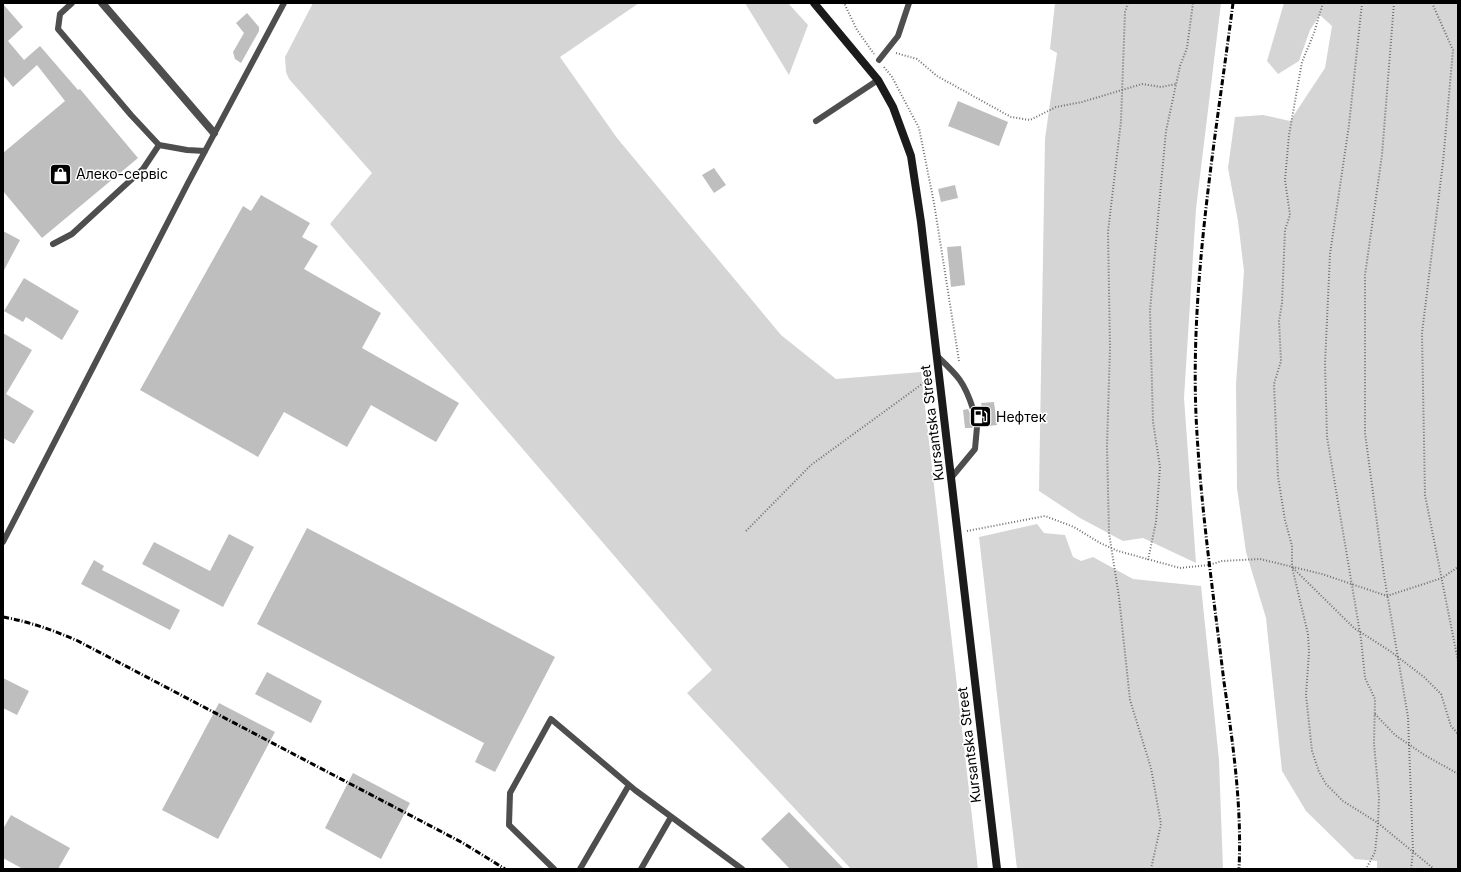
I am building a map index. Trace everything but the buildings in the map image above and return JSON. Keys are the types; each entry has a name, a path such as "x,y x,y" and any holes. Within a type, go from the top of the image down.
{"street":[{"path":"102,3 214,133"},
{"name":"Kursantska Street","path":"814,3 878,80 893,107 911,156 921,222 939,371 997,869"}],"lane":[{"path":"72,3 60,14 58,29 131,115 159,145 187,150 205,151"},
{"path":"3,542 214,133 284,3"},
{"path":"879,60 898,36 910,3"},
{"path":"816,121 878,80"},
{"path":"53,244 72,234 122,188 143,168 159,145"},
{"path":"937,356 960,377 967,391 973,409"},
{"path":"951,478 975,449 977,427"},
{"path":"554,869 509,825 510,793 551,719 629,785 742,869"},
{"path":"580,869 629,785"},
{"path":"641,869 671,817"}],"path":[{"path":"1128,3 1125,12 1121,121 1108,232 1110,348 1107,446 1109,533 1130,700 1151,768 1161,824 1151,869"},
{"path":"1148,560 1156,522 1160,467 1153,422 1150,311 1166,131 1180,66 1187,48 1193,3"},
{"path":"1323,3 1314,33 1302,62 1289,135 1286,180 1290,215 1285,230 1282,303 1279,321 1281,362 1274,384 1278,477 1285,520 1292,546 1292,567 1308,634 1309,652 1306,694 1312,751 1319,772 1326,784 1344,801 1378,823 1434,869"},
{"path":"1362,3 1349,125 1330,254 1325,357 1327,437 1360,634 1365,678 1375,699 1374,744 1379,797 1378,823 1374,852 1366,869"},
{"path":"1394,3 1382,155 1365,283 1365,433 1387,596 1408,717 1413,851 1411,869"},
{"path":"1432,3 1453,50 1443,162 1422,333 1425,495 1458,661"},
{"path":"887,50 917,59 937,76 1011,117 1030,120 1056,107 1122,91 1142,84 1161,87 1176,84"},
{"path":"746,531 811,465 939,371"},
{"path":"958,533 1045,516 1074,526 1100,543 1111,548 1148,560 1180,568 1210,565 1222,561 1260,559 1352,584 1387,596 1442,578 1458,567"},
{"path":"1292,567 1360,634 1390,651 1424,677 1441,694 1451,726 1458,734"},
{"path":"1375,714 1395,735 1458,774"}],"shaded area":[{"path":"313,3 639,3 560,57 617,138 781,335 836,379 921,372 978,869 851,869 687,693 712,670 330,224 372,173 289,79 286,72 285,57"},
{"path":"745,3 788,3 808,25 789,75"},
{"path":"1055,3 1221,3 1196,209 1184,398 1196,563 1143,538 1123,541 1080,518 1039,491 1045,139 1057,53 1050,49"},
{"path":"1284,3 1458,3 1458,869 1377,869 1377,861 1355,859 1306,811 1282,771 1266,618 1246,552 1237,488 1236,384 1244,271 1238,221 1228,168 1235,117 1263,115 1290,121 1325,68 1332,26 1320,15 1310,30 1299,61 1278,74 1267,61"},
{"path":"1037,524 1044,533 1065,535 1073,557 1081,561 1093,557 1133,579 1201,586 1219,760 1223,869 1017,869 979,537"}],"railway":[{"path":"1233,3 1205,218 1196,327 1195,381 1199,465 1205,527 1236,775 1240,845 1239,869"},
{"path":"3,617 23,621 60,633 78,641 463,843 505,869"}],"place":[{"name":"Алеко-сервіс","path":"60,174"},
{"name":"Нефтек","path":"980,417"}]}
